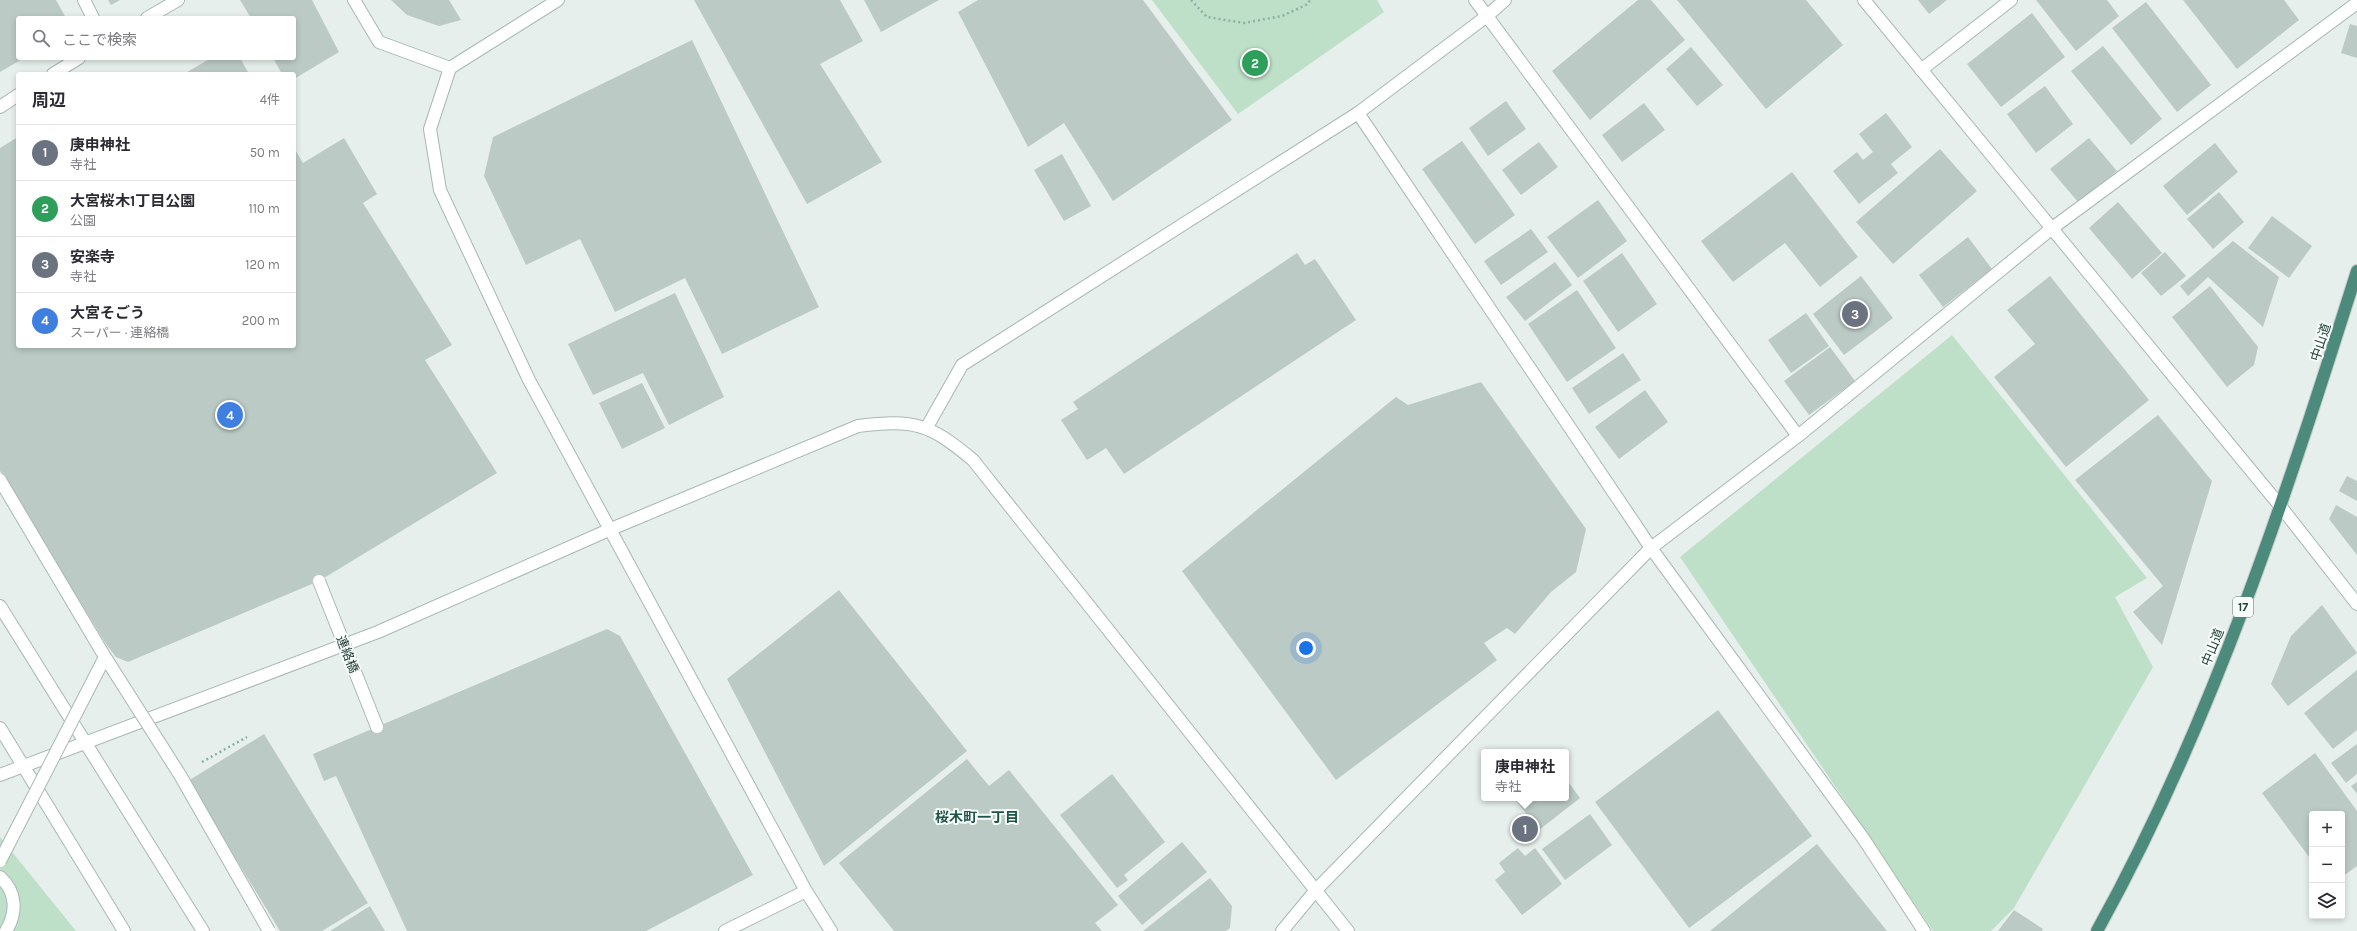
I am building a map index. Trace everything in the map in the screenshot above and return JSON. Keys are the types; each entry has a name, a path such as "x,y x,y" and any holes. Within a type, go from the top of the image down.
{"highway":[{"name":"中山道","path":"2097,931 2136,861 2193,732 2281,507 2357,271"}],"street":[{"path":"84,0 92,16"},
{"path":"150,16 178,0"},
{"path":"354,0 379,42 450,68"},
{"path":"558,0 450,68 430,129 440,190 529,380 806,891 831,931"},
{"path":"1475,0 1798,436"},
{"path":"927,427 962,365 1358,112 1487,16 1505,0"},
{"path":"1864,0 2281,507 2357,604"},
{"path":"1921,70 2011,0"},
{"path":"1282,931 1316,890 1651,548 1798,436 2052,229 2357,3"},
{"path":"56,72 76,60"},
{"path":"0,107 16,97"},
{"path":"1358,112 1651,548 1863,838 1924,931"},
{"path":"0,775 232,689 378,632 610,529 858,426 892,422 927,427 949,440 973,460 1348,931"},
{"path":"0,480 105,657 180,775 269,931"},
{"name":"連絡橋","path":"319,581 377,727"},
{"path":"0,606 203,931"},
{"path":"0,861 105,657"},
{"path":"0,728 124,931"},
{"path":"0,877 9,887 15,906 11,923 6,931"},
{"path":"725,931 806,891"}],"path":[{"path":"1191,0 1207,17 1244,23 1282,16 1308,4 1310,0"},
{"path":"180,775 247,737"}],"green space":[{"path":"1152,0 1377,0 1384,12 1238,114"},
{"path":"1952,335 2147,578 2115,597 2153,667 2014,908 1991,931 1933,931 1680,557"},
{"path":"0,837 76,931 0,931"}],"building":[{"path":"0,0 56,0 65,16 16,16 16,60 21,60 0,72"},
{"path":"108,0 120,0 111,5"},
{"path":"240,0 312,0 339,52 296,78 296,72 281,72 274,60 296,60 296,16 250,16"},
{"path":"391,0 449,0 461,20 439,26 407,15"},
{"path":"694,0 840,0 863,41 820,64 882,162 807,204"},
{"path":"864,0 939,0 881,32"},
{"path":"978,0 1143,0 1232,120 1113,201 1064,123 1028,147 958,12"},
{"path":"1638,0 1651,0 1685,40 1590,120 1552,71"},
{"path":"1677,0 1806,0 1843,45 1766,109"},
{"path":"1918,0 1947,0 1929,14"},
{"path":"2036,0 2107,0 2119,16 2076,51"},
{"path":"2183,0 2284,0 2299,20 2237,69"},
{"path":"2146,2 2211,85 2177,112 2112,28"},
{"path":"2032,13 2065,57 2001,107 1967,64"},
{"path":"2350,24 2357,26 2357,58 2341,53"},
{"path":"692,40 819,307 722,354 685,278 615,312 580,239 526,265 484,176 493,137"},
{"path":"2103,46 2162,119 2131,145 2071,71"},
{"path":"1691,47 1723,85 1697,106 1666,69"},
{"path":"208,60 241,60 248,72 187,72"},
{"path":"2045,86 2073,124 2036,153 2007,114"},
{"path":"1506,101 1526,129 1488,156 1469,128"},
{"path":"1644,103 1665,130 1622,162 1602,135"},
{"path":"1886,113 1912,147 1891,164 1898,173 1859,204 1833,171 1857,152 1863,160 1873,152 1859,134"},
{"path":"16,138 16,348 296,348 296,151 303,163 344,138 377,194 363,203 452,345 425,360 497,473 319,581 128,662 116,657 106,644 0,471 0,148"},
{"path":"2089,138 2117,171 2078,202 2050,169"},
{"path":"1462,141 1515,215 1475,244 1422,169"},
{"path":"1539,142 1558,167 1521,195 1502,170"},
{"path":"2215,143 2238,172 2187,215 2163,186"},
{"path":"1940,149 1977,191 1893,264 1856,222"},
{"path":"1062,154 1091,206 1064,221 1034,170"},
{"path":"1792,172 1858,257 1820,287 1785,243 1733,282 1701,241"},
{"path":"2219,192 2244,222 2213,249 2187,219"},
{"path":"1598,200 1627,241 1578,278 1547,237"},
{"path":"2118,202 2162,253 2132,279 2089,228"},
{"path":"2272,216 2312,246 2289,278 2248,248"},
{"path":"1531,229 1548,252 1501,285 1484,261"},
{"path":"1968,237 1992,269 1943,307 1919,275"},
{"path":"2233,241 2279,277 2263,327 2208,277 2188,296 2180,286"},
{"path":"2165,252 2186,276 2161,296 2141,273"},
{"path":"1297,253 1305,265 1315,259 1356,320 1124,474 1106,448 1087,460 1061,420 1078,409 1073,402"},
{"path":"1622,253 1657,304 1618,332 1583,281"},
{"path":"1555,262 1572,285 1525,321 1506,297"},
{"path":"1861,276 1893,318 1844,355 1813,314"},
{"path":"2050,276 2149,400 2066,467 1994,377 2035,344 2007,310"},
{"path":"2210,286 2258,347 2254,365 2227,387 2172,317"},
{"path":"1577,290 1616,348 1567,382 1528,324"},
{"path":"675,293 724,397 669,425 643,373 593,395 568,344"},
{"path":"1806,313 1829,346 1791,373 1768,340"},
{"path":"1830,347 1855,381 1809,415 1784,381"},
{"path":"1623,353 1641,380 1589,414 1572,388"},
{"path":"1481,382 1586,529 1576,572 1551,592 1515,634 1507,628 1484,643 1497,660 1336,780 1182,571 1396,397 1408,405"},
{"path":"642,383 665,428 622,449 599,403"},
{"path":"1645,390 1668,422 1619,459 1595,427"},
{"path":"2158,415 2212,481 2162,645 2133,612 2163,586 2075,480"},
{"path":"2347,476 2357,481 2357,501 2339,491"},
{"path":"2336,505 2357,517 2357,555 2329,519"},
{"path":"839,590 967,751 824,866 727,679"},
{"path":"2322,605 2357,653 2288,706 2271,684 2291,636"},
{"path":"607,629 620,636 753,875 646,931 407,931 336,776 324,781 313,754"},
{"path":"2357,670 2357,730 2333,749 2304,713"},
{"path":"1718,710 1812,836 1689,928 1595,802"},
{"path":"264,734 368,903 322,931 280,931 188,781"},
{"path":"2357,744 2357,774 2346,783 2331,763"},
{"path":"2315,753 2357,811 2357,866 2345,875 2345,811 2309,811 2309,857 2262,793"},
{"path":"967,759 989,786 1009,770 1118,905 1095,923 1102,931 894,931 839,863"},
{"path":"1112,774 1165,842 1124,875 1128,880 1117,888 1060,815"},
{"path":"2357,782 2357,794 2351,786"},
{"path":"1569,783 1580,798 1539,830 1516,801 1569,801"},
{"path":"1590,814 1612,845 1565,880 1542,849"},
{"path":"1182,842 1207,872 1142,925 1118,896"},
{"path":"1817,844 1887,931 1710,931"},
{"path":"1518,848 1525,856 1535,848 1562,884 1522,915 1495,880 1505,872 1499,863"},
{"path":"1210,878 1232,906 1230,928 1226,931 1143,931"},
{"path":"370,906 385,931 330,931"},
{"path":"2014,910 2043,929 2042,931 1998,931"}],"place":[{"name":"大宮桜木1丁目公園","path":"1255,63"},
{"name":"安楽寺","path":"1855,314"},
{"name":"大宮そごう","path":"230,415"},
{"name":"庚申神社","path":"1525,829"}],"district":[{"name":"桜木町一丁目","path":"977,817"}]}
